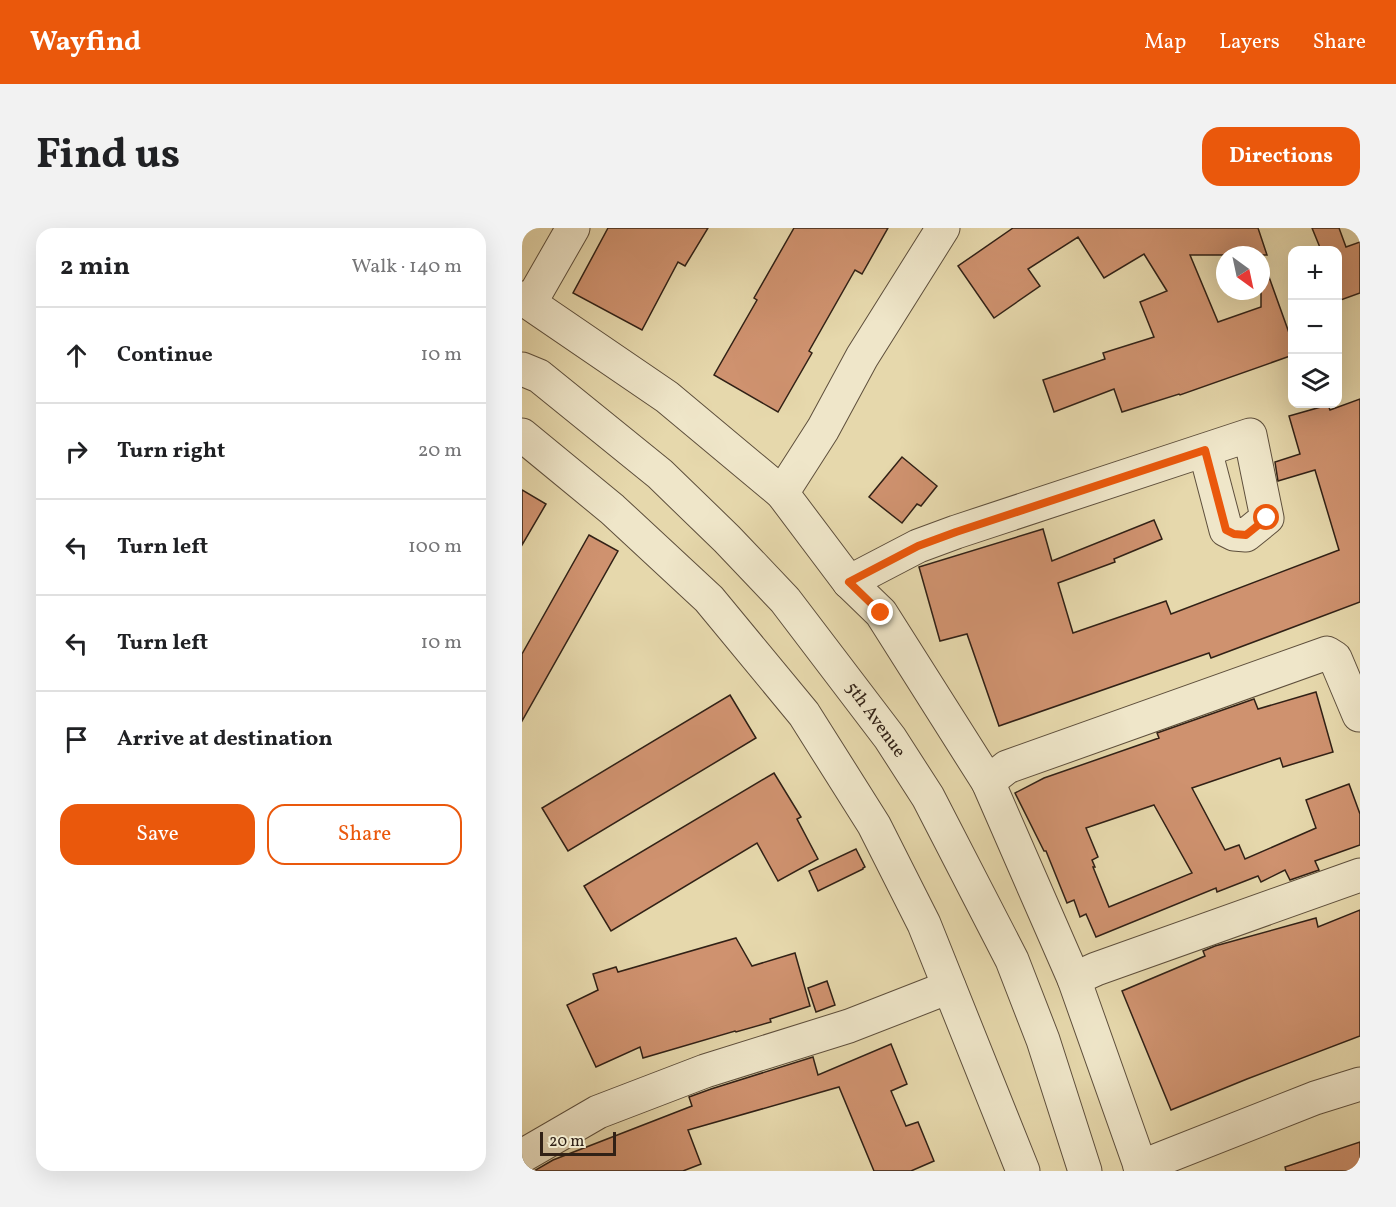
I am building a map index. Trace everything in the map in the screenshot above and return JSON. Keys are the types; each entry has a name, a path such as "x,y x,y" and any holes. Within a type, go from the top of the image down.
{"street":[{"path":"573,228 526,301 667,397 782,493 849,582 881,613 988,782 1074,979 1141,1169 1316,1098 1360,1084"},
{"path":"782,493 823,429 862,357 943,228"},
{"name":"5th Avenue","path":"522,369 539,376 660,474 727,539 784,600 890,738 928,796 1012,960 1043,1040 1085,1171"},
{"path":"522,435 612,509 709,599 804,714 874,825 924,924 1023,1171"},
{"path":"849,582 918,546 1205,450"},
{"path":"988,782 1007,767 1327,653 1335,658 1359,715"},
{"path":"1074,979 1096,969 1360,875"},
{"path":"522,1156 598,1112 705,1071 849,1026 949,987"}],"building":[{"path":"608,228 708,228 685,266 678,262 642,330 573,293"},
{"path":"794,228 888,228 862,274 855,270 809,351 812,353 778,412 714,375 757,300 754,298"},
{"path":"1013,228 1258,228 1264,246 1216,246 1216,255 1190,255 1218,322 1261,307 1261,300 1270,300 1270,280 1288,330 1288,357 1180,395 1122,412 1114,389 1054,412 1043,380 1105,359 1103,353 1154,337 1140,302 1167,291 1144,254 1104,278 1078,237 1028,269 1040,286 994,318 958,266"},
{"path":"1312,228 1339,228 1346,247 1360,242 1360,293 1342,300 1342,246 1319,246"},
{"path":"1360,399 1360,602 1211,658 1209,653 999,726 967,634 940,641 919,567 1043,529 1052,561 1154,520 1162,539 1114,559 1115,562 1058,583 1073,633 1166,601 1171,614 1339,550 1315,470 1278,481 1275,462 1300,454 1289,416 1317,408 1329,408 1330,410 1342,408 1342,406"},
{"path":"902,457 937,486 921,506 917,504 902,523 869,497"},
{"path":"522,490 546,504 522,545"},
{"path":"589,535 618,551 522,721 522,654"},
{"path":"1316,692 1333,752 1283,767 1280,758 1192,788 1225,850 1239,845 1245,859 1316,828 1306,800 1349,784 1360,814 1360,845 1315,861 1319,870 1290,880 1285,870 1261,882 1258,876 1217,892 1216,888 1096,937 1086,914 1080,917 1074,900 1067,903 1046,851 1015,793 1044,778 1159,738 1157,733 1254,699 1258,709","holes":["1154,805 1192,873 1109,907 1093,867 1095,867 1092,860 1098,857 1086,828"]},
{"path":"730,695 756,738 568,851 542,808"},
{"path":"774,773 801,817 797,819 818,859 778,881 757,843 611,931 584,886"},
{"path":"856,849 865,867 818,891 809,871"},
{"path":"1360,910 1360,1036 1171,1110 1122,991 1205,956 1203,951 1215,946 1316,918 1318,927"},
{"path":"736,938 752,966 795,953 810,1006 770,1019 771,1022 643,1058 640,1047 596,1067 567,1005 598,990 593,974 616,967 618,972"},
{"path":"827,981 835,1005 816,1012 808,988"},
{"path":"891,1044 907,1084 891,1091 906,1126 918,1122 934,1161 911,1171 874,1171 839,1087 688,1130 701,1164 683,1171 534,1171 553,1160 692,1106 689,1097 711,1089 813,1057 818,1075"},
{"path":"1360,1142 1360,1171 1286,1171 1285,1167"}],"route":[{"path":"881,613 849,582 918,546 1205,450 1226,530 1234,534 1246,535 1267,518"}]}
